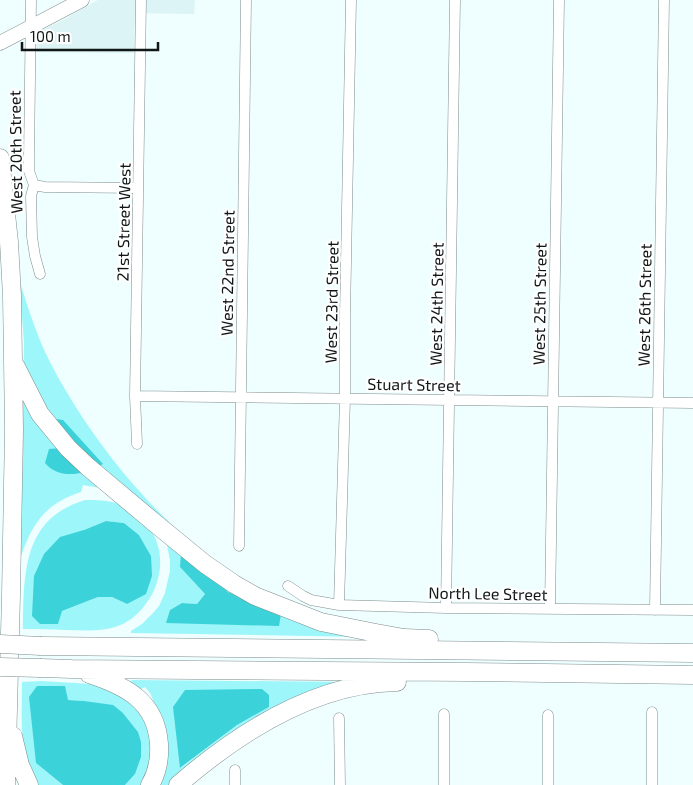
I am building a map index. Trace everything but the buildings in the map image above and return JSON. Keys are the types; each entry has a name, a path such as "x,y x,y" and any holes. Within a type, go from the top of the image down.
{"highway":[{"path":"0,158 9,242 12,296 14,418 6,785"},
{"path":"13,361 40,414 68,448 156,524 205,564 234,584 255,596 321,622 404,638 452,640 496,651"},
{"path":"0,401 14,418"},
{"path":"0,644 693,653"},
{"path":"0,667 693,675"},
{"path":"72,669 122,687 138,697 146,705 156,724 159,747 159,759 150,785"},
{"path":"178,785 235,741 273,717 309,701 363,684 439,681 466,672"},
{"path":"8,684 16,751 29,785"}],"main road":[{"path":"0,43 82,0"}],"street":[{"name":"West 20th Street","path":"31,0 29,171 34,185 32,228 35,256 40,274"},
{"name":"21st Street West","path":"137,444 135,396 141,0"},
{"name":"West 22nd Street","path":"239,546 246,0"},
{"name":"West 23rd Street","path":"339,604 351,0"},
{"name":"West 24th Street","path":"446,608 455,0"},
{"name":"West 25th Street","path":"550,609 559,0"},
{"name":"West 26th Street","path":"655,610 664,0"},
{"path":"34,185 45,187 138,188"},
{"name":"Stuart Street","path":"135,396 693,403"},
{"name":"North Lee Street","path":"288,586 311,600 339,604 446,608 693,610"},
{"path":"652,712 652,785"},
{"path":"444,714 444,785"},
{"path":"548,715 548,785"},
{"path":"339,718 340,785"},
{"path":"235,770 235,785"}],"shaded area":[{"path":"98,0 195,0 194,14 135,13 134,53 36,52 37,37 40,31"},
{"path":"19,279 41,343 70,397 91,430 115,462 169,522 230,573 262,593 367,637 131,633 159,606 165,593 170,571 170,560 166,540 118,491 83,485 81,492 58,503 41,517 29,535 20,559 24,342","holes":["194,553 228,592 281,614 170,610 182,603 197,604 205,594 180,567"]},
{"path":"56,419 63,420 103,464 89,471 73,474 65,474 51,469 45,463 49,449 61,448 50,423"},
{"path":"85,500 102,500 119,504 146,524 153,533 160,554 159,576 151,596 132,619 109,629 23,629 24,588 26,569 31,551 38,535 49,520 64,509","holes":["106,521 124,523 139,535 151,556 127,604 112,597 98,597 62,611 84,530"]},
{"path":"106,521 124,523 139,535 151,556 152,576 146,594 127,604 112,597 98,597 62,611 58,624 40,624 32,616 34,576 44,554 60,537"},
{"path":"194,552 228,592 281,614 279,626 166,623 170,610 182,603 197,604 205,594 180,567 181,554"},
{"path":"41,681 91,684 126,696 145,717 154,753 143,785 125,785 135,774 138,732 123,713 84,701 68,700 36,763 63,785 37,785 27,761 22,735 22,682"},
{"path":"130,681 350,682 172,785 157,785 161,718 150,693 145,687 137,691","holes":["185,690 269,707 237,725 181,768"]},
{"path":"37,686 65,686 68,700 113,705 123,713 138,732 141,742 141,757 135,774 125,785 63,785 36,763 29,697"},
{"path":"262,689 269,695 269,707 237,725 180,768 173,707 185,690"}]}
